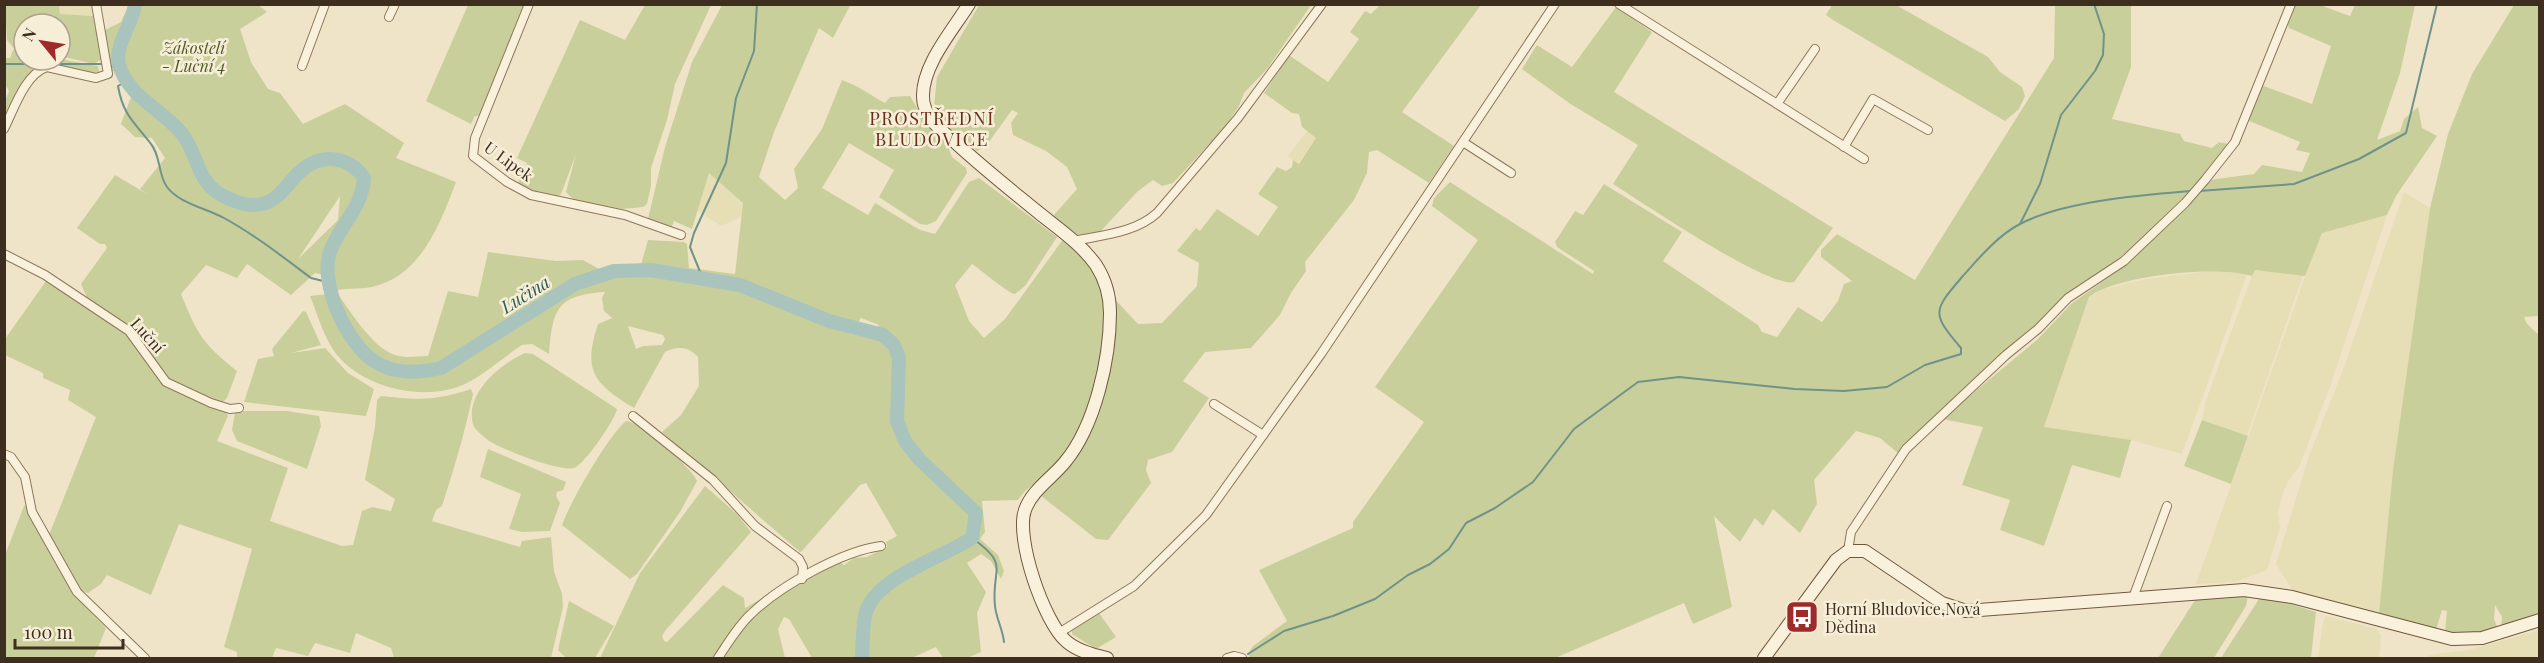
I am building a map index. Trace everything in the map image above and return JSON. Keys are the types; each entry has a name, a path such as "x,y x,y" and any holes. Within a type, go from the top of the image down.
{"street":[{"path":"4,129 27,84 41,69 47,67 96,78 108,74 96,4"},
{"path":"302,66 325,4"},
{"path":"389,17 395,4"},
{"name":"U Lipek","path":"529,4 475,138 473,156 531,195 625,215 681,235"},
{"path":"969,4 932,66 924,87 924,105 937,126 978,164 1074,241 1096,267 1105,285 1110,306 1108,341 1088,424 1064,463 1031,497 1022,525 1030,563 1049,617 1059,633 1078,649 1107,658"},
{"path":"1074,241 1134,228 1148,222 1238,118 1322,4"},
{"path":"1059,633 1134,586 1162,561 1206,515 1263,435 1555,4"},
{"path":"1618,4 1864,159"},
{"path":"1848,551 1851,532 1906,449 1998,362 2031,335 2068,298 2124,261 2185,203 2205,180 2235,142 2291,4"},
{"path":"1777,104 1815,49"},
{"path":"1844,147 1873,99 1928,130"},
{"path":"1463,142 1511,173"},
{"name":"Luční","path":"4,254 45,275 129,331 166,382 211,403 230,409 239,408"},
{"path":"1214,404 1263,435"},
{"path":"633,416 712,480 755,526 799,559 803,567 802,579"},
{"path":"4,454 11,457 25,477 32,512 77,592 143,657"},
{"path":"2133,598 2167,506"},
{"path":"718,658 749,616 762,604 846,555 861,549 881,546"},
{"path":"1764,658 1836,560 1848,551 1861,550 1870,553 1942,603 1960,610 1995,610 2229,590 2265,591 2435,636 2460,640 2482,638 2540,620"},
{"path":"1227,658 1234,656 1242,658"}],"shaded area":[{"path":"59,5 91,5 93,16 72,15 72,12 60,12"},
{"path":"1307,131 1316,138 1298,164 1288,156"},
{"path":"708,172 743,203 741,217 721,226 698,211"},
{"path":"2404,192 2430,208 2393,470 2379,614 2293,591 2276,564 2309,456 2343,370"},
{"path":"2387,215 2330,387 2299,467 2287,483 2282,496 2278,514 2280,528 2267,570 2235,582 2196,584 2319,237 2324,231"},
{"path":"2219,270 2247,274 2182,454 2131,440 2044,428 2089,297 2104,289 2147,279"},
{"path":"2254,270 2303,275 2247,436 2202,420 2206,400"},
{"path":"2326,616 2377,629 2381,636 2379,658 2318,658 2323,622"},
{"path":"2539,630 2539,658 2429,658 2429,655 2469,650"}],"green space":[{"path":"851,4 833,38 819,28 774,132 759,177 785,200 798,188 794,169 822,129 842,80 885,103 890,97 910,96 924,120 947,144 952,157 966,168 967,173 936,221 927,225 920,224 879,197 894,170 849,143 822,188 868,215 875,203 920,230 935,234 969,182 979,178 1057,237 1025,286 1015,294 972,264 955,285 969,321 984,338 1005,319 1064,238 1085,259 1099,282 1138,324 1162,323 1197,286 1199,263 1177,251 1196,228 1200,231 1217,209 1258,236 1278,207 1258,194 1277,167 1286,171 1292,167 1293,160 1299,164 1316,138 1302,127 1299,114 1292,113 1264,93 1289,55 1328,82 1359,39 1350,32 1365,11 1371,14 1380,5 1481,5 1402,112 1454,146 1429,183 1377,150 1369,152 1367,173 1354,200 1305,262 1306,271 1280,315 1251,348 1205,352 1183,381 1209,398 1172,452 1148,460 1146,470 1151,483 1108,540 1096,539 1040,495 1085,442 1100,403 1059,461 1018,500 982,501 985,532 980,539 998,555 1004,571 1001,579 991,561 981,554 967,563 986,592 977,613 981,652 967,658 943,658 936,647 912,658 812,658 789,619 784,617 778,629 785,658 600,658 640,573 705,486 738,515 751,532 665,631 662,636 667,642 723,585 744,598 745,608 798,578 840,562 844,565 854,558 867,557 887,547 886,542 897,536 866,483 860,485 800,552 662,432 681,415 699,386 698,357 694,353 683,348 665,352 634,408 601,384 595,375 591,354 598,324 612,318 604,311 602,298 605,292 576,297 560,308 552,327 549,354 532,344 522,345 468,382 445,390 429,392 394,388 378,383 348,366 328,341 310,296 337,293 364,330 381,347 390,353 410,357 428,356 448,291 478,297 488,252 556,261 583,260 599,269 641,265 648,240 684,242 687,244 689,268 735,274 743,203 709,173 692,229 674,221 671,229 648,219 665,147 692,62 722,5","holes":["861,318 879,325 871,338 851,334","628,326 663,335 665,339 662,345 643,346 636,349"]},
{"path":"5,5 59,5 60,12 12,12 12,46 7,40"},
{"name":"Zákostelí - Luční 4","path":"129,5 258,5 267,12 240,29 251,62 268,89 280,93 303,124 345,104 404,143 396,158 456,182 443,215 426,246 404,272 389,281 372,287 331,292 327,282 330,276 315,273 291,295 247,264 237,278 206,265 181,294 202,337 237,371 227,398 221,404 228,416 217,441 288,468 270,521 342,546 353,545 362,511 372,507 391,511 395,499 365,480 375,427 377,400 381,396 436,398 471,389 473,394 455,464 442,506 436,510 432,521 520,547 522,541 551,537 554,571 562,594 563,607 551,658 394,658 391,648 356,633 350,653 315,643 308,656 276,648 272,658 237,658 237,652 224,647 252,549 179,524 151,595 107,575 101,584 88,593 80,590 77,598 106,628 94,658 5,658 5,555 24,506 27,505 49,535 96,417 68,400 70,390 43,378 43,373 5,355 5,339 46,281 107,320 127,336 158,378 129,331 88,300 81,284 107,248 105,244 100,244 77,228 115,175 147,194 140,189 165,158 152,138 135,137 121,124 131,97 119,73 109,70 102,59 94,64 72,59 72,15 93,16 100,39 105,30 121,22","holes":["340,196 338,220 298,259"]},
{"path":"468,5 526,5 480,116 475,116 471,124 426,101"},
{"path":"645,5 711,5 675,84 667,120 651,168 651,186 647,204 643,207 623,209 574,200 566,192 576,154 561,194 555,199 541,196 517,185 527,163 517,158 580,20 625,40"},
{"path":"979,5 1311,5 1267,69 1244,93 1239,106 1225,127 1173,183 1162,186 1153,180 1137,192 1100,232 1078,235 1053,216 1077,189 1067,167 1046,151 1013,135 1011,123 1018,113 1012,110 986,146 977,151 952,131 934,106 937,77"},
{"path":"1832,5 1896,5 1988,57 2000,72 2022,87 2025,96 2019,109 2005,121 1833,20 1826,15"},
{"path":"2055,5 2131,5 2131,67 2112,119 2180,134 2184,141 2212,148 2219,142 2228,144 2202,181 2254,174 2262,165 2302,172 2310,153 2296,150 2300,142 2247,120 2261,85 2312,104 2331,46 2289,28 2287,24 2295,5 2320,5 2350,16 2355,5 2415,5 2400,73 2377,140 2400,131 2404,119 2418,107 2422,128 2437,136 2396,196 2387,215 2322,233 2305,276 2255,270 2252,276 2216,272 2168,274 2122,283 2103,289 2089,297 2044,427 2131,440 2120,478 2072,465 2044,546 2000,530 2010,500 1962,485 1983,427 1942,419 2038,339 2071,304 2123,267 2186,204 2043,320 1899,454 1880,438 1856,431 1814,480 1817,504 1800,533 1773,509 1763,526 1755,518 1740,542 1714,516 1732,607 1693,624 1684,603 1555,658 1250,658 1248,654 1253,646 1287,621 1259,570 1353,528 1353,522 1424,422 1375,387 1478,240 1432,206 1434,198 1450,182 1593,274 1594,271 1557,247 1555,242 1575,211 1583,215 1604,184 1682,232 1663,261 1758,325 1762,332 1777,337 1798,307 1822,322 1838,301 1844,284 1852,281 1821,257 1821,250 1837,234 1915,280 2054,58"},
{"path":"2514,5 2539,5 2540,316 2524,317 2527,324 2539,335 2539,614 2501,628 2502,617 2495,605 2494,619 2498,629 2479,633 2445,632 2447,611 2442,610 2436,630 2379,614 2393,470 2430,208 2448,134 2472,74"},
{"path":"1616,7 1652,32 1614,92 1833,228 1794,282 1780,281 1733,259 1613,184 1638,145 1569,103 1522,69 1537,45 1572,67"},
{"path":"12,53 12,72 33,72 5,124 4,104 9,91 5,84 5,58 10,58"},
{"path":"72,61 98,66 99,72 72,69"},
{"path":"303,311 306,312 321,345 291,353 325,348 348,373 374,389 366,416 244,402 258,359 274,356 272,349"},
{"path":"525,353 533,354 617,409 598,442 585,459 574,468 545,464 507,450 489,441 474,427 473,403 478,392 495,373"},
{"path":"238,411 287,411 319,416 321,426 307,469 237,441 232,430 235,413"},
{"path":"2202,420 2248,436 2231,484 2184,466"},
{"path":"626,421 633,423 665,446 686,466 697,481 680,512 637,574 630,579 562,525 590,470"},
{"path":"488,449 566,482 563,490 557,492 556,496 560,503 550,531 522,532 509,529 521,494 480,477"},
{"path":"2248,594 2246,606 2214,658 2158,658 2197,597"},
{"path":"2267,597 2316,612 2311,658 2221,658 2259,599"},
{"path":"569,601 614,626 595,658 566,658 558,650"},
{"path":"1099,613 1116,637 1096,649 1072,634 1072,629"}],"waterway":[{"name":"Lučina","path":"135,4 134,12 121,42 119,65 124,76 139,95 183,135 200,171 214,190 227,198 248,205 261,204 275,198 302,170 326,159 343,161 351,165 364,178 355,208 330,252 328,280 345,327 364,353 382,366 407,372 441,368 575,284 614,271 651,270 740,285 829,321 883,335 894,345 899,358 897,421 905,441 919,459 976,513 972,538 897,578 872,600 865,617 862,658"},
{"path":"703,279 690,247 694,233 726,163 736,98 754,51 757,4"},
{"path":"2020,224 2040,184 2061,115 2095,71 2103,55 2104,34 2094,4"},
{"path":"2199,191 2294,184 2359,159 2406,133 2437,4"},
{"path":"4,64 12,64"},
{"path":"72,64 103,64"},
{"path":"109,66 121,68"},
{"path":"127,81 118,86 123,104 130,118 154,149 164,182 172,193 235,225 269,246 311,278 327,282"},
{"path":"1248,654 1284,631 1333,616 1375,599 1408,575 1430,564 1449,549 1466,523 1495,508 1533,482 1574,429 1638,382 1679,377 1795,389 1844,391 1887,387 1925,365 1961,354 1961,348 1940,319 1941,305 1952,288 1982,255 2012,229 2038,216 2103,200 2190,191"},
{"path":"972,538 991,555 997,568 995,606 1004,642"}],"place":[{"name":"Horní Bludovice,Nová Dědina","path":"1802,617"}],"district":[{"name":"PROSTŘEDNÍ BLUDOVICE","path":"932,128"}]}
